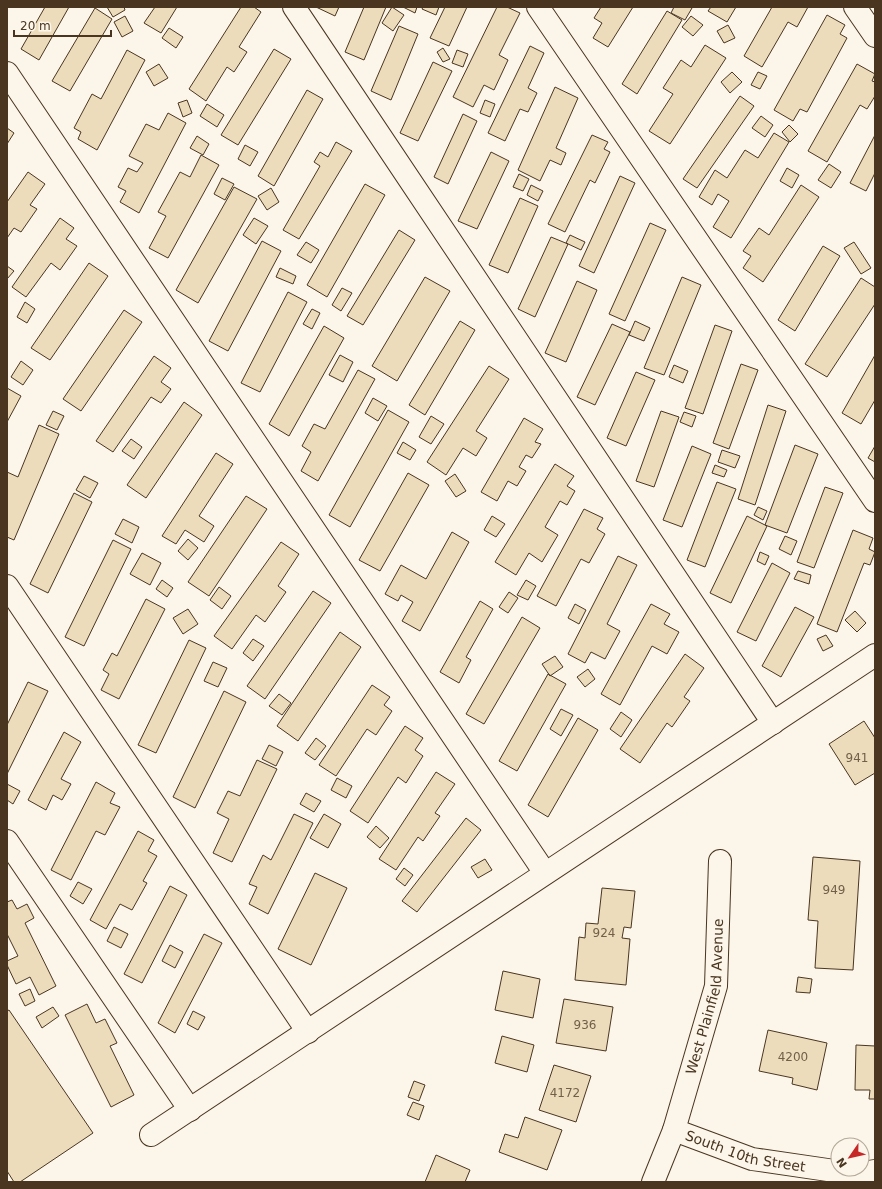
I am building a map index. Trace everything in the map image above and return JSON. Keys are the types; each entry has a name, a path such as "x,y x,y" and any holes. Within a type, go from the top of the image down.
{"street":[{"path":"294,7 773,723"},
{"path":"538,7 875,501"},
{"path":"855,7 875,36"},
{"path":"7,73 545,874"},
{"path":"7,586 308,1032"},
{"path":"151,1135 875,655"},
{"path":"7,841 190,1110"},
{"name":"West Plainfield Avenue","path":"674,1130 716,986 720,861"},
{"name":"South 10th Street","path":"653,1182 674,1130 752,1159 855,1174 875,1171"}],"building":[{"path":"45,7 69,7 39,60 21,49"},
{"path":"107,7 124,7 125,10 113,17"},
{"path":"155,7 177,7 161,33 144,23"},
{"path":"241,7 254,7 261,12 239,47 247,52 234,72 227,67 206,101 189,89"},
{"path":"316,7 339,7 335,16"},
{"path":"364,7 386,7 364,60 345,52"},
{"path":"392,7 404,15 393,31 382,23"},
{"path":"403,7 417,7 415,13"},
{"path":"423,7 439,7 436,15 422,9"},
{"path":"445,7 467,7 449,46 430,38"},
{"path":"497,7 507,7 520,13 499,55 508,60 494,90 484,85 473,107 453,97"},
{"path":"601,7 633,7 608,47 593,38 602,23 594,18"},
{"path":"674,7 692,8 685,20 671,13"},
{"path":"711,7 736,7 727,22 708,11"},
{"path":"772,7 808,7 797,27 788,22 762,67 744,56"},
{"path":"95,8 112,19 70,91 52,81"},
{"path":"667,11 682,20 637,94 622,84"},
{"path":"827,15 845,25 840,34 847,38 807,112 800,109 793,121 774,110"},
{"path":"125,16 133,31 122,37 114,22"},
{"path":"691,16 703,25 693,36 682,27"},
{"path":"728,25 735,38 724,43 717,31"},
{"path":"399,26 418,34 391,100 371,91"},
{"path":"169,28 183,37 176,48 162,38"},
{"path":"705,45 726,58 670,144 649,131 673,94 663,88 681,60 691,67"},
{"path":"530,46 544,53 528,88 537,93 528,112 520,109 505,141 488,133"},
{"path":"443,48 450,59 443,62 437,52"},
{"path":"274,49 291,59 238,145 221,135"},
{"path":"127,50 145,60 97,150 78,139 81,132 74,128 92,94 101,99"},
{"path":"457,50 468,54 463,67 452,63"},
{"path":"433,62 452,71 418,141 400,133"},
{"path":"159,64 168,78 154,86 146,72"},
{"path":"857,64 875,74 872,81 875,82 875,96 867,109 860,105 827,162 808,151"},
{"path":"732,72 742,82 730,93 721,82"},
{"path":"758,72 767,76 760,89 751,85"},
{"path":"555,87 578,98 556,148 566,153 561,165 550,160 540,181 518,170"},
{"path":"307,90 323,99 274,186 258,176"},
{"path":"740,96 754,106 697,188 683,179"},
{"path":"187,100 192,113 183,117 178,103"},
{"path":"485,100 495,104 490,117 480,113"},
{"path":"207,104 224,115 217,127 200,116"},
{"path":"168,113 186,123 139,213 120,202 126,191 118,187 128,168 137,172 143,163 129,156 146,124 159,130"},
{"path":"463,114 477,121 448,184 434,177"},
{"path":"761,116 773,125 765,137 752,128"},
{"path":"789,125 798,134 790,142 782,132"},
{"path":"7,128 14,133 7,144"},
{"path":"774,133 789,142 731,238 713,227 729,201 718,194 712,205 699,197 715,170 727,178 745,150 758,158"},
{"path":"592,135 608,142 604,149 610,152 595,183 590,180 565,232 548,224"},
{"path":"875,135 875,173 866,191 850,183"},
{"path":"197,136 209,144 203,155 190,148"},
{"path":"336,142 352,151 299,239 283,230 320,166 314,162 320,152 328,157"},
{"path":"245,145 258,152 250,166 238,159"},
{"path":"491,152 509,161 477,229 458,221"},
{"path":"201,155 219,165 168,258 149,248 166,216 158,212 180,172 190,177"},
{"path":"829,164 841,172 831,188 818,180"},
{"path":"787,168 799,175 792,188 780,181"},
{"path":"28,172 45,184 30,205 37,209 21,232 14,228 7,238 7,202"},
{"path":"519,174 529,179 523,191 513,187"},
{"path":"620,176 635,183 594,273 579,266"},
{"path":"222,178 234,184 225,200 214,194"},
{"path":"365,184 385,195 327,297 307,285"},
{"path":"531,185 543,191 538,201 527,195"},
{"path":"801,185 819,197 763,282 743,268 751,256 743,251 759,228 769,235"},
{"path":"234,187 257,199 198,303 176,290"},
{"path":"271,188 279,202 267,210 258,196"},
{"path":"520,198 538,206 508,273 489,265"},
{"path":"60,218 74,228 66,239 77,246 60,270 51,263 26,297 12,287"},
{"path":"254,218 268,226 256,244 243,235"},
{"path":"650,223 666,230 625,321 609,314"},
{"path":"399,230 415,240 363,325 347,316"},
{"path":"570,235 585,242 581,250 566,243"},
{"path":"551,237 568,244 535,317 518,309"},
{"path":"262,241 281,251 228,351 209,341"},
{"path":"306,242 319,250 311,263 297,255"},
{"path":"854,242 871,268 861,274 844,248"},
{"path":"823,246 840,256 795,331 778,320"},
{"path":"89,263 108,276 50,360 31,348"},
{"path":"7,266 14,271 7,279"},
{"path":"280,268 296,276 293,284 276,277"},
{"path":"425,277 450,291 397,381 372,366"},
{"path":"682,277 701,285 664,375 644,368"},
{"path":"861,278 875,287 875,304 827,377 805,364"},
{"path":"577,281 597,290 566,362 545,353"},
{"path":"342,288 352,293 341,311 332,305"},
{"path":"288,292 307,302 260,392 241,383"},
{"path":"25,302 35,309 27,323 17,317"},
{"path":"312,309 320,313 312,329 303,324"},
{"path":"124,310 142,322 81,411 63,399"},
{"path":"460,321 475,330 425,415 409,405"},
{"path":"635,321 650,328 644,341 629,335"},
{"path":"612,324 630,332 595,405 577,397"},
{"path":"715,325 732,331 703,414 685,408"},
{"path":"324,326 344,338 289,436 269,424"},
{"path":"340,355 353,362 343,382 329,375"},
{"path":"875,355 875,400 861,424 842,413"},
{"path":"154,356 171,368 161,382 171,389 161,403 151,397 113,452 96,441"},
{"path":"21,361 33,370 23,385 11,377"},
{"path":"741,364 758,370 729,449 713,443"},
{"path":"674,365 688,371 683,383 669,377"},
{"path":"489,366 509,379 476,431 487,438 476,456 463,448 446,475 427,462"},
{"path":"358,370 375,379 318,481 301,471 311,452 302,446 314,424 325,429"},
{"path":"636,372 655,380 626,446 607,438"},
{"path":"7,388 21,396 7,422"},
{"path":"373,398 387,406 378,421 365,413"},
{"path":"184,402 202,415 146,498 127,485"},
{"path":"768,405 786,411 755,505 738,499"},
{"path":"388,410 409,422 350,527 329,515"},
{"path":"53,411 64,416 57,430 46,425"},
{"path":"661,411 679,417 654,487 636,481"},
{"path":"684,412 696,416 692,427 680,422"},
{"path":"431,416 444,424 431,444 419,437"},
{"path":"524,418 543,429 535,442 541,444 532,458 526,455 519,467 526,471 517,486 508,481 497,501 481,492"},
{"path":"39,425 59,434 14,540 7,537 7,472 18,477"},
{"path":"131,439 142,447 134,459 122,451"},
{"path":"403,442 416,450 410,460 397,453"},
{"path":"795,445 818,454 787,533 765,525"},
{"path":"692,446 711,454 682,527 663,520"},
{"path":"875,446 875,462 868,458"},
{"path":"722,450 740,456 735,468 718,462"},
{"path":"216,453 233,464 199,516 214,526 204,542 185,530 176,544 162,536"},
{"path":"555,464 574,476 567,486 575,491 567,505 560,501 545,527 558,535 542,562 529,553 516,575 495,562"},
{"path":"715,465 727,470 724,477 712,473"},
{"path":"408,473 429,485 380,571 359,560"},
{"path":"455,474 466,491 456,497 445,481"},
{"path":"84,476 98,483 90,498 76,490"},
{"path":"717,482 736,489 705,567 687,560"},
{"path":"825,487 843,493 814,568 797,562"},
{"path":"74,493 92,502 48,593 30,584"},
{"path":"246,496 267,509 209,596 188,582"},
{"path":"758,507 767,511 763,520 754,515"},
{"path":"584,509 603,518 597,529 605,534 589,563 581,559 556,606 537,596"},
{"path":"492,516 505,524 496,537 484,530"},
{"path":"747,516 767,526 731,603 710,593"},
{"path":"123,519 139,527 132,543 115,534"},
{"path":"853,530 873,538 869,549 875,552 870,565 864,563 837,632 817,624"},
{"path":"452,532 469,542 420,631 402,621 413,602 401,595 398,601 385,594 401,565 426,579"},
{"path":"785,536 797,541 791,555 779,549"},
{"path":"188,539 198,548 188,560 178,551"},
{"path":"113,540 131,549 84,646 65,637"},
{"path":"281,542 299,554 278,586 286,592 265,622 256,615 232,649 214,636"},
{"path":"760,552 769,556 765,565 757,561"},
{"path":"142,553 161,563 150,585 130,574"},
{"path":"618,556 637,565 607,624 620,631 605,659 591,652 585,663 568,654"},
{"path":"772,563 790,573 756,641 737,632"},
{"path":"798,571 811,575 809,584 794,579"},
{"path":"162,580 173,588 167,597 156,589"},
{"path":"526,580 536,586 528,600 517,595"},
{"path":"219,587 231,596 222,609 210,600"},
{"path":"313,591 331,603 265,699 247,686"},
{"path":"509,592 518,598 508,613 499,607"},
{"path":"146,599 165,609 119,699 101,690 109,674 103,670 112,653 117,656"},
{"path":"480,601 493,609 466,657 471,660 459,683 440,672"},
{"path":"575,604 586,610 579,624 568,618"},
{"path":"651,604 670,614 664,624 679,632 667,654 652,646 620,705 601,694"},
{"path":"795,607 814,617 781,677 762,666"},
{"path":"188,609 198,624 183,634 173,618"},
{"path":"855,611 866,623 857,632 845,620"},
{"path":"522,617 540,628 484,724 466,714"},
{"path":"340,632 361,647 298,741 277,726"},
{"path":"826,635 833,646 823,651 817,639"},
{"path":"253,639 264,646 253,661 243,653"},
{"path":"189,640 206,648 156,753 138,745"},
{"path":"685,654 704,668 684,697 690,701 672,727 667,723 640,763 620,749"},
{"path":"555,656 563,667 550,676 542,664"},
{"path":"213,662 227,668 218,687 204,681"},
{"path":"588,669 595,679 585,687 577,677"},
{"path":"548,674 566,684 517,771 499,761"},
{"path":"28,682 48,691 7,774 7,725"},
{"path":"372,685 390,697 384,705 392,711 376,735 367,729 336,776 319,765"},
{"path":"224,691 246,702 195,808 173,797"},
{"path":"279,694 291,703 282,715 269,706"},
{"path":"561,709 573,715 561,736 550,729"},
{"path":"621,712 632,720 621,737 610,729"},
{"path":"578,718 598,730 548,817 528,805"},
{"path":"864,721 875,738 875,773 855,785 829,744"},
{"path":"405,726 423,738 415,750 423,756 406,783 398,777 368,823 350,811"},
{"path":"64,732 81,742 61,779 71,784 62,800 53,795 46,810 28,800"},
{"path":"316,738 326,746 315,760 305,753"},
{"path":"269,745 283,752 276,766 262,759"},
{"path":"257,760 277,769 232,862 213,853 229,819 217,813 228,791 240,796"},
{"path":"436,772 455,784 435,813 440,816 423,841 418,837 396,870 379,859"},
{"path":"337,778 352,786 346,798 331,790"},
{"path":"96,782 115,793 110,803 120,807 105,835 96,831 71,880 51,870"},
{"path":"7,784 20,791 13,804 7,800"},
{"path":"306,793 321,801 314,812 300,804"},
{"path":"294,814 313,823 268,914 249,904 257,887 249,884 263,855 271,860"},
{"path":"324,814 341,824 328,848 310,838"},
{"path":"466,818 481,830 417,912 402,901"},
{"path":"376,826 389,838 380,848 367,837"},
{"path":"138,831 154,840 148,851 157,856 143,881 147,883 132,910 120,904 106,929 90,920"},
{"path":"813,857 860,861 853,970 815,968 818,921 808,920"},
{"path":"485,859 492,870 478,878 471,867"},
{"path":"404,868 413,875 405,886 396,879"},
{"path":"315,873 347,888 311,965 278,949"},
{"path":"78,882 92,889 83,904 70,896"},
{"path":"170,886 187,895 142,983 124,974"},
{"path":"602,888 635,891 631,928 624,927 622,938 630,939 626,985 575,980 579,937 585,938 586,923 598,924"},
{"path":"12,900 17,909 27,904 34,918 25,923 56,986 39,995 30,977 16,984 7,965 7,961 18,956 7,934 7,902"},
{"path":"114,927 128,934 121,948 107,941"},
{"path":"204,934 222,943 175,1033 158,1023"},
{"path":"170,945 183,952 175,968 162,961"},
{"path":"503,971 540,979 533,1018 495,1010"},
{"path":"798,977 812,979 810,993 796,992"},
{"path":"30,989 35,1001 25,1006 19,994"},
{"path":"564,999 613,1007 606,1051 556,1043"},
{"path":"87,1004 96,1023 105,1019 117,1043 110,1046 134,1095 111,1107 65,1015"},
{"path":"53,1007 59,1016 42,1028 36,1017"},
{"path":"9,1010 93,1133 20,1182 14,1182 7,1171 7,1011"},
{"path":"193,1011 205,1017 198,1030 187,1024"},
{"path":"768,1030 827,1043 817,1090 792,1084 793,1078 759,1071"},
{"path":"502,1036 534,1045 527,1072 495,1063"},
{"path":"856,1045 875,1046 875,1099 869,1099 870,1090 855,1090"},
{"path":"554,1065 591,1076 576,1122 539,1110"},
{"path":"414,1081 425,1085 419,1101 408,1097"},
{"path":"413,1102 424,1106 419,1120 407,1115"},
{"path":"525,1117 562,1130 547,1170 499,1152 505,1134 518,1138"},
{"path":"436,1155 470,1170 465,1182 425,1182"}]}
